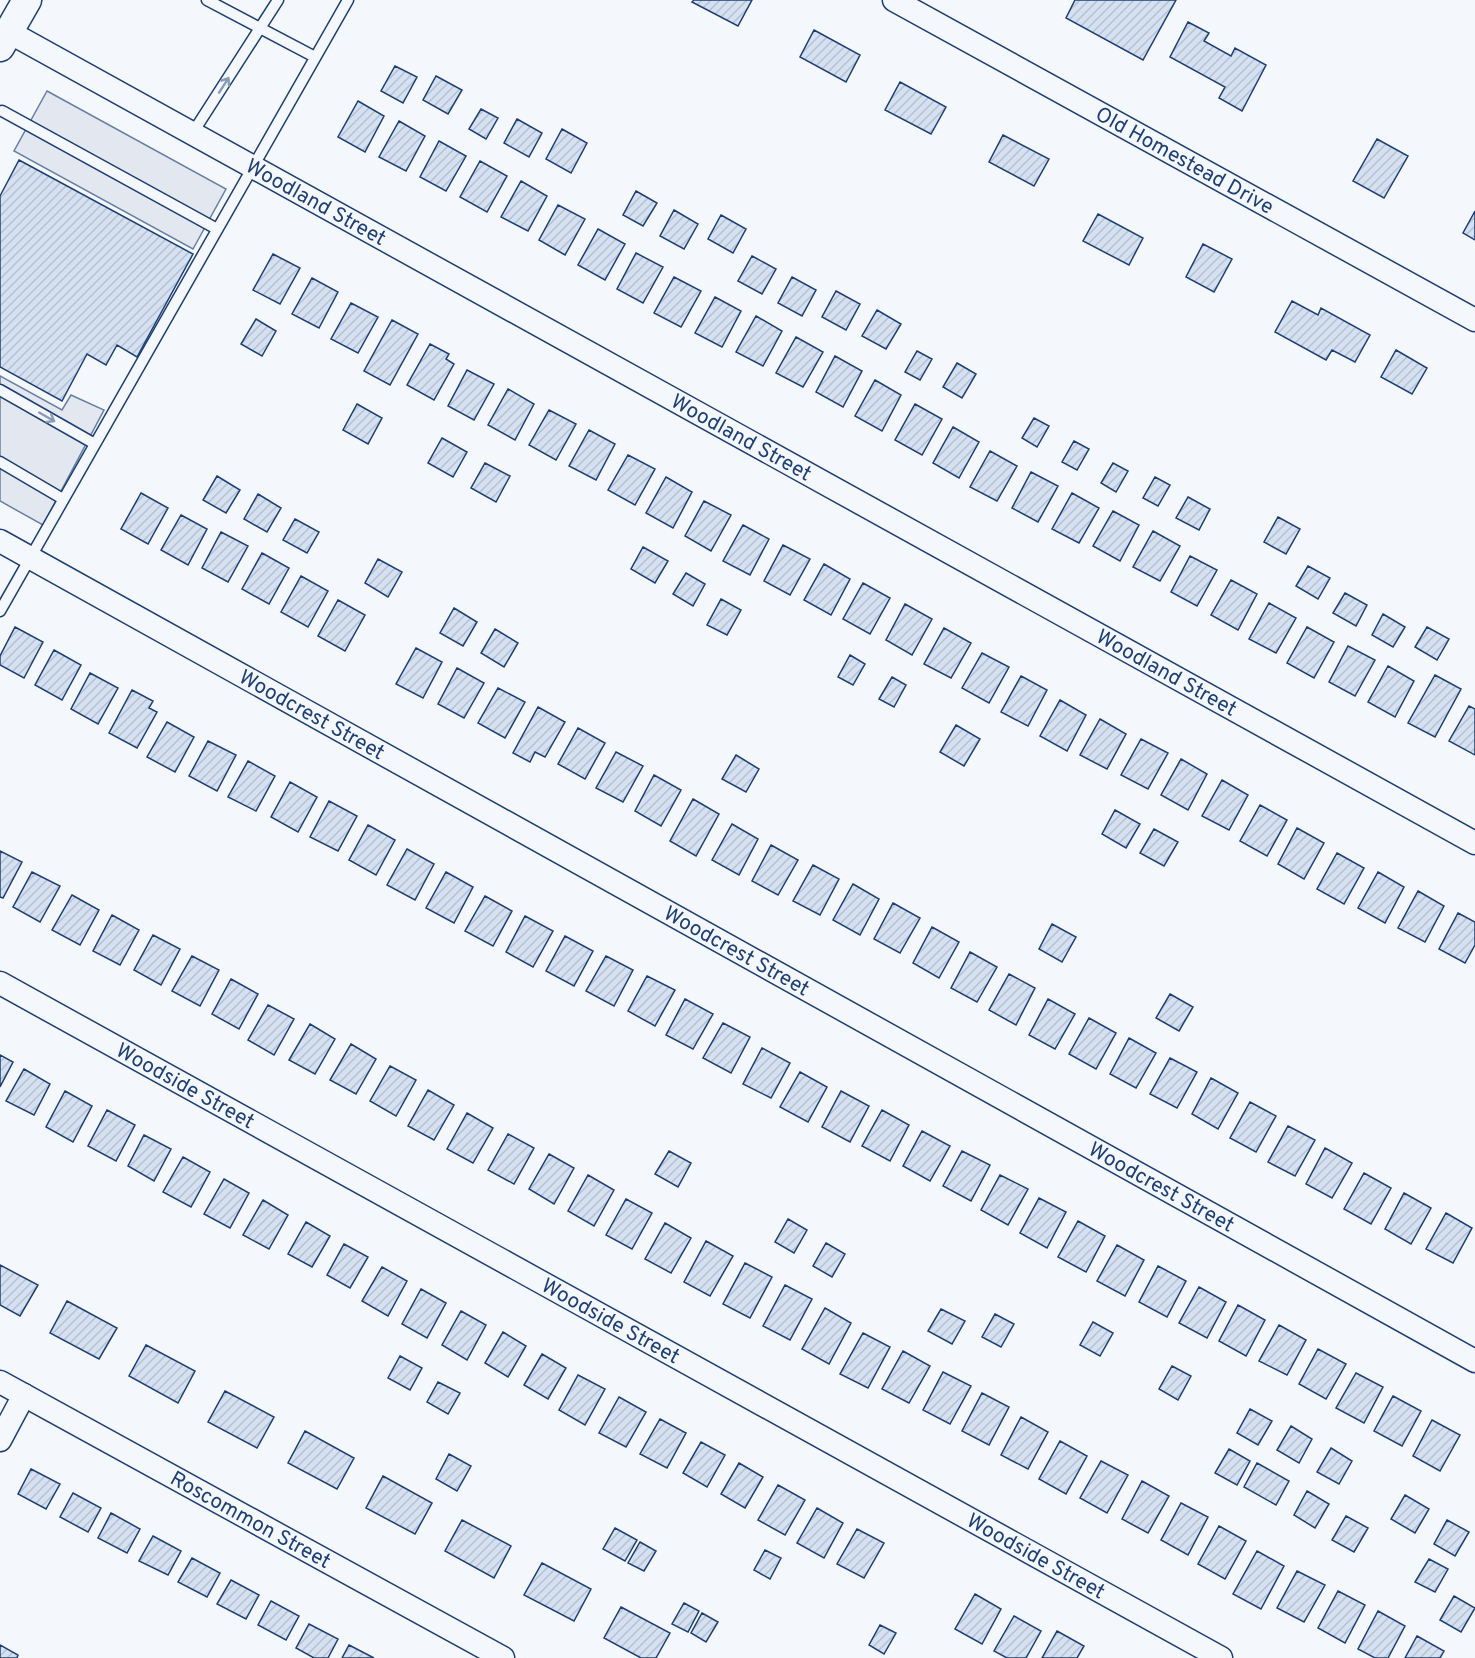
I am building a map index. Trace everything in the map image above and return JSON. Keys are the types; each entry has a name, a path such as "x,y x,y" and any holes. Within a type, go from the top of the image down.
{"street":[{"path":"4,40 27,0"},
{"name":"Old Homestead Drive","path":"894,0 1475,320"},
{"name":"Woodland Street","path":"4,40 192,134 1475,843"},
{"name":"Woodcrest Street","path":"0,541 1475,1360"},
{"name":"Woodside Street","path":"0,983 1221,1658"},
{"name":"Roscommon Street","path":"0,1382 502,1658"},
{"path":"0,1440 24,1395"}],"lane":[{"path":"207,0 315,57"},
{"path":"192,134 278,0"},
{"path":"0,611 348,0"},
{"path":"1,109 217,229"},
{"path":"0,390 94,444"},
{"path":"0,462 63,499"}],"shaded area":[{"path":"47,91 226,189 193,249 14,151"},
{"path":"0,376 62,410 71,395 104,410 43,525 0,501"}],"building":[{"path":"694,0 752,0 738,26 692,2"},
{"path":"1075,0 1176,0 1143,60 1066,18"},
{"path":"1188,22 1209,33 1204,41 1231,56 1235,48 1266,65 1242,111 1219,98 1225,87 1170,57"},
{"path":"814,30 860,55 846,82 800,57"},
{"path":"395,66 417,77 403,103 381,91"},
{"path":"436,76 462,90 448,114 423,100"},
{"path":"900,82 946,107 931,134 885,110"},
{"path":"358,101 384,116 365,152 338,137"},
{"path":"481,109 498,118 486,139 469,129"},
{"path":"517,119 542,133 529,157 504,143"},
{"path":"399,121 425,136 406,171 379,157"},
{"path":"562,129 587,143 571,173 546,159"},
{"path":"1003,135 1049,159 1034,186 989,162"},
{"path":"1377,139 1408,156 1384,198 1353,181"},
{"path":"439,141 466,156 446,191 420,177"},
{"path":"19,160 193,254 137,357 117,345 106,365 87,354 62,401 0,367 0,196"},
{"path":"480,161 507,176 487,212 460,197"},
{"path":"521,181 547,196 528,231 501,217"},
{"path":"636,191 657,203 643,226 623,215"},
{"path":"558,205 585,219 565,255 539,240"},
{"path":"674,210 698,224 684,249 660,236"},
{"path":"1475,211 1475,240 1463,233"},
{"path":"1098,214 1143,238 1129,265 1083,241"},
{"path":"721,215 746,229 733,253 708,239"},
{"path":"598,229 625,244 605,280 578,265"},
{"path":"1203,244 1232,259 1214,292 1186,277"},
{"path":"636,253 663,267 643,303 617,289"},
{"path":"273,254 300,268 280,304 253,290"},
{"path":"752,256 776,269 762,294 738,281"},
{"path":"674,277 701,291 681,327 654,313"},
{"path":"792,277 816,290 802,316 778,303"},
{"path":"312,278 338,292 319,328 292,314"},
{"path":"836,291 860,304 846,330 822,317"},
{"path":"715,297 741,311 722,347 695,333"},
{"path":"1292,301 1318,315 1321,308 1370,335 1355,362 1332,350 1326,360 1275,332"},
{"path":"351,303 378,317 358,353 331,339"},
{"path":"877,310 901,324 886,349 862,336"},
{"path":"756,316 782,331 763,366 736,352"},
{"path":"256,319 276,331 262,356 241,344"},
{"path":"392,320 418,334 390,385 364,371"},
{"path":"796,337 823,352 803,387 776,373"},
{"path":"430,344 449,354 446,359 454,364 434,400 407,385"},
{"path":"1396,350 1427,368 1412,394 1381,377"},
{"path":"917,351 932,359 920,380 905,372"},
{"path":"835,356 862,371 843,407 816,392"},
{"path":"957,363 976,374 962,398 943,387"},
{"path":"467,370 494,384 474,420 448,406"},
{"path":"875,380 901,395 882,431 855,416"},
{"path":"508,389 534,404 515,440 488,425"},
{"path":"357,404 382,418 368,444 343,430"},
{"path":"915,404 942,419 922,455 895,440"},
{"path":"549,410 576,424 556,460 529,445"},
{"path":"1034,418 1049,426 1037,447 1022,438"},
{"path":"953,427 979,442 959,478 933,463"},
{"path":"589,430 615,444 596,480 569,466"},
{"path":"442,438 467,452 453,477 428,463"},
{"path":"1074,441 1089,449 1077,470 1062,462"},
{"path":"990,451 1017,466 997,501 970,487"},
{"path":"628,455 655,469 635,505 608,490"},
{"path":"485,463 510,476 496,502 471,488"},
{"path":"1113,463 1128,471 1116,492 1101,483"},
{"path":"1031,472 1058,486 1038,522 1012,508"},
{"path":"217,476 240,490 226,513 203,500"},
{"path":"666,477 692,492 673,528 646,513"},
{"path":"1155,477 1170,485 1158,506 1143,498"},
{"path":"141,493 168,508 148,544 121,529"},
{"path":"1072,493 1099,508 1079,543 1052,529"},
{"path":"258,494 281,508 267,532 244,519"},
{"path":"1188,497 1210,509 1199,530 1176,518"},
{"path":"704,501 731,515 711,551 685,536"},
{"path":"1113,511 1139,525 1120,561 1093,546"},
{"path":"181,515 207,529 188,565 161,550"},
{"path":"1278,517 1300,529 1286,554 1264,542"},
{"path":"295,519 319,532 307,553 283,540"},
{"path":"743,525 769,539 750,575 723,561"},
{"path":"1153,531 1180,546 1160,581 1133,567"},
{"path":"221,532 248,546 228,582 202,568"},
{"path":"783,545 810,559 790,595 764,581"},
{"path":"643,547 668,561 655,583 631,569"},
{"path":"262,553 289,568 269,604 242,589"},
{"path":"1190,556 1217,570 1197,606 1171,592"},
{"path":"378,559 402,572 388,597 365,583"},
{"path":"824,564 850,579 831,615 804,600"},
{"path":"1308,566 1330,578 1318,599 1296,586"},
{"path":"686,573 705,584 693,606 673,594"},
{"path":"301,576 328,591 308,627 281,612"},
{"path":"1231,580 1257,594 1238,630 1211,615"},
{"path":"863,583 890,598 870,634 843,619"},
{"path":"1345,593 1367,605 1356,626 1333,613"},
{"path":"721,599 741,610 727,635 707,625"},
{"path":"338,600 365,615 345,651 318,636"},
{"path":"1269,603 1296,618 1276,653 1249,639"},
{"path":"905,604 932,619 912,655 886,640"},
{"path":"454,608 477,622 463,646 440,633"},
{"path":"1383,614 1405,627 1393,647 1372,635"},
{"path":"15,627 43,642 24,678 0,665 0,656"},
{"path":"1307,627 1334,642 1314,678 1287,663"},
{"path":"1427,627 1449,639 1437,660 1415,647"},
{"path":"944,628 971,643 951,678 924,664"},
{"path":"495,629 518,643 504,667 481,653"},
{"path":"1348,646 1375,660 1355,696 1329,682"},
{"path":"416,648 442,662 423,698 396,684"},
{"path":"54,650 81,665 62,700 35,685"},
{"path":"982,653 1009,667 989,703 962,688"},
{"path":"850,655 865,664 853,685 838,677"},
{"path":"1388,666 1414,681 1395,717 1368,702"},
{"path":"457,668 484,683 464,718 438,704"},
{"path":"90,673 118,688 98,724 71,709"},
{"path":"1435,675 1461,689 1435,737 1408,723"},
{"path":"1021,676 1047,690 1028,726 1001,712"},
{"path":"892,677 906,685 894,707 879,699"},
{"path":"498,688 525,702 505,738 478,723"},
{"path":"132,690 153,701 149,708 157,712 137,748 109,733"},
{"path":"1060,700 1086,715 1067,751 1040,736"},
{"path":"1469,706 1475,709 1475,755 1449,741"},
{"path":"538,707 565,722 545,757 535,752 530,762 513,753"},
{"path":"1100,719 1126,734 1107,769 1080,755"},
{"path":"167,722 194,737 175,772 147,757"},
{"path":"956,725 980,739 964,766 940,752"},
{"path":"578,728 605,743 585,779 558,764"},
{"path":"1141,739 1168,753 1148,789 1121,775"},
{"path":"208,741 236,755 217,791 189,776"},
{"path":"616,752 643,766 623,802 596,788"},
{"path":"736,755 759,769 746,792 722,779"},
{"path":"1181,759 1207,774 1188,810 1161,795"},
{"path":"248,761 275,776 256,811 228,797"},
{"path":"654,775 681,790 661,826 635,811"},
{"path":"1222,780 1248,795 1229,830 1202,816"},
{"path":"290,782 317,797 298,832 271,817"},
{"path":"693,799 719,814 696,856 670,841"},
{"path":"329,801 357,816 338,851 310,837"},
{"path":"1260,805 1287,820 1267,856 1240,841"},
{"path":"1115,810 1140,824 1126,848 1102,834"},
{"path":"732,824 758,839 739,875 712,860"},
{"path":"368,825 395,840 376,875 349,860"},
{"path":"1297,828 1324,843 1304,879 1278,864"},
{"path":"1154,829 1178,842 1164,866 1140,853"},
{"path":"771,845 798,860 778,895 752,881"},
{"path":"407,849 434,864 415,900 387,885"},
{"path":"0,851 22,862 3,898 0,897"},
{"path":"1337,853 1364,868 1344,904 1317,889"},
{"path":"813,865 839,879 820,915 793,901"},
{"path":"32,872 60,886 40,922 13,907"},
{"path":"446,872 473,887 454,923 426,908"},
{"path":"1378,872 1404,887 1385,923 1358,908"},
{"path":"853,884 879,899 860,935 833,920"},
{"path":"1418,891 1444,906 1425,942 1398,928"},
{"path":"72,895 99,910 80,945 52,930"},
{"path":"485,896 512,911 493,946 465,931"},
{"path":"893,903 920,918 900,953 874,939"},
{"path":"1458,913 1475,922 1475,945 1465,963 1439,949"},
{"path":"112,915 139,930 120,965 93,951"},
{"path":"525,916 553,931 533,967 506,952"},
{"path":"1052,924 1076,937 1062,962 1039,949"},
{"path":"932,927 959,942 939,978 913,963"},
{"path":"153,935 180,949 161,985 134,970"},
{"path":"565,936 593,951 574,986 546,971"},
{"path":"970,952 997,967 977,1002 951,988"},
{"path":"192,956 219,970 200,1006 172,991"},
{"path":"606,956 633,970 614,1006 586,991"},
{"path":"1009,974 1035,988 1016,1025 989,1010"},
{"path":"647,976 675,990 655,1026 628,1011"},
{"path":"231,979 258,994 239,1029 212,1014"},
{"path":"1170,994 1193,1007 1179,1031 1156,1018"},
{"path":"685,999 713,1014 693,1049 666,1035"},
{"path":"1048,999 1075,1014 1055,1049 1029,1035"},
{"path":"268,1005 294,1019 274,1055 248,1040"},
{"path":"1089,1018 1116,1033 1096,1069 1069,1054"},
{"path":"723,1023 750,1037 731,1073 703,1058"},
{"path":"310,1024 335,1039 315,1074 289,1060"},
{"path":"1129,1038 1156,1053 1136,1088 1110,1074"},
{"path":"351,1044 376,1059 356,1094 330,1080"},
{"path":"762,1048 790,1063 771,1098 743,1084"},
{"path":"0,1055 13,1062 0,1087"},
{"path":"1170,1058 1197,1072 1177,1108 1150,1094"},
{"path":"390,1066 416,1080 396,1116 370,1101"},
{"path":"24,1069 50,1084 34,1115 6,1101"},
{"path":"800,1072 827,1087 808,1122 780,1107"},
{"path":"1211,1078 1238,1093 1218,1129 1192,1114"},
{"path":"428,1090 454,1105 434,1140 408,1126"},
{"path":"65,1091 92,1106 73,1142 46,1127"},
{"path":"841,1091 869,1106 850,1142 822,1127"},
{"path":"1250,1102 1276,1116 1256,1152 1230,1138"},
{"path":"107,1110 135,1125 116,1161 88,1146"},
{"path":"882,1110 909,1125 890,1161 862,1146"},
{"path":"467,1113 493,1128 473,1163 447,1149"},
{"path":"1288,1126 1315,1140 1295,1176 1268,1162"},
{"path":"922,1131 950,1146 930,1181 903,1166"},
{"path":"508,1134 534,1148 514,1184 488,1170"},
{"path":"144,1135 171,1149 154,1181 128,1166"},
{"path":"1325,1148 1352,1163 1332,1198 1306,1184"},
{"path":"669,1151 691,1163 678,1187 655,1174"},
{"path":"962,1151 990,1165 971,1201 943,1186"},
{"path":"549,1154 574,1168 554,1204 529,1189"},
{"path":"183,1157 210,1172 191,1207 163,1192"},
{"path":"1364,1173 1391,1188 1371,1224 1344,1209"},
{"path":"588,1175 614,1190 594,1226 568,1211"},
{"path":"1000,1175 1028,1189 1008,1225 981,1210"},
{"path":"224,1179 249,1193 230,1228 204,1214"},
{"path":"1404,1193 1431,1208 1411,1244 1385,1229"},
{"path":"1039,1198 1066,1212 1047,1248 1020,1233"},
{"path":"626,1199 652,1213 632,1249 606,1235"},
{"path":"263,1200 288,1215 269,1249 243,1235"},
{"path":"1446,1213 1472,1228 1453,1263 1426,1249"},
{"path":"788,1219 807,1230 794,1253 775,1242"},
{"path":"1078,1221 1105,1236 1086,1272 1058,1257"},
{"path":"306,1222 330,1236 312,1267 288,1254"},
{"path":"665,1223 691,1238 671,1273 645,1259"},
{"path":"706,1241 733,1256 710,1296 684,1282"},
{"path":"826,1243 845,1254 832,1277 813,1266"},
{"path":"344,1244 368,1257 350,1288 327,1275"},
{"path":"1117,1245 1144,1260 1125,1296 1097,1281"},
{"path":"745,1263 772,1277 750,1318 723,1304"},
{"path":"0,1265 38,1285 20,1316 0,1305"},
{"path":"1158,1266 1186,1281 1167,1317 1139,1302"},
{"path":"382,1267 407,1281 388,1316 362,1301"},
{"path":"785,1285 812,1299 790,1340 763,1326"},
{"path":"1199,1287 1226,1302 1207,1338 1179,1323"},
{"path":"421,1289 446,1303 427,1338 402,1324"},
{"path":"67,1301 117,1328 99,1359 50,1333"},
{"path":"1238,1305 1265,1320 1246,1356 1219,1341"},
{"path":"825,1308 851,1323 829,1364 802,1349"},
{"path":"941,1309 965,1321 952,1344 928,1331"},
{"path":"461,1311 486,1325 467,1360 442,1345"},
{"path":"995,1314 1014,1324 1001,1347 982,1337"},
{"path":"1093,1322 1113,1333 1100,1356 1080,1345"},
{"path":"1279,1325 1306,1340 1287,1375 1259,1361"},
{"path":"503,1332 526,1346 508,1377 485,1363"},
{"path":"863,1333 890,1347 868,1388 840,1374"},
{"path":"146,1345 195,1371 178,1403 129,1376"},
{"path":"1318,1349 1346,1364 1326,1399 1299,1384"},
{"path":"903,1351 930,1366 909,1403 882,1389"},
{"path":"542,1354 566,1368 548,1399 524,1385"},
{"path":"400,1356 422,1368 410,1390 388,1378"},
{"path":"1172,1366 1191,1376 1178,1400 1159,1389"},
{"path":"943,1372 971,1386 950,1424 923,1410"},
{"path":"1356,1373 1383,1387 1364,1423 1336,1408"},
{"path":"578,1375 605,1389 585,1425 559,1410"},
{"path":"438,1382 460,1393 448,1414 427,1402"},
{"path":"225,1391 274,1417 257,1448 208,1422"},
{"path":"982,1393 1009,1407 989,1445 962,1431"},
{"path":"1393,1396 1421,1411 1402,1446 1374,1431"},
{"path":"619,1397 646,1412 626,1447 599,1433"},
{"path":"1250,1409 1272,1421 1258,1445 1237,1433"},
{"path":"1021,1417 1048,1432 1028,1469 1001,1455"},
{"path":"660,1419 686,1433 667,1468 640,1454"},
{"path":"1432,1420 1460,1435 1440,1471 1413,1456"},
{"path":"1291,1426 1312,1439 1299,1463 1277,1450"},
{"path":"305,1431 354,1458 337,1489 288,1463"},
{"path":"1060,1441 1087,1456 1066,1494 1039,1479"},
{"path":"701,1442 725,1455 707,1487 683,1473"},
{"path":"1331,1448 1352,1461 1339,1484 1317,1472"},
{"path":"1229,1449 1250,1461 1237,1485 1215,1473"},
{"path":"449,1454 471,1466 457,1491 436,1479"},
{"path":"1101,1461 1128,1475 1107,1513 1080,1498"},
{"path":"739,1463 763,1477 745,1508 721,1494"},
{"path":"1257,1463 1289,1481 1276,1505 1244,1487"},
{"path":"31,1469 60,1484 46,1509 18,1494"},
{"path":"383,1476 432,1503 415,1534 366,1508"},
{"path":"1142,1481 1169,1496 1148,1533 1122,1519"},
{"path":"778,1485 805,1500 785,1535 758,1520"},
{"path":"1307,1491 1329,1504 1315,1528 1294,1515"},
{"path":"73,1493 101,1508 88,1532 60,1517"},
{"path":"1405,1495 1429,1509 1415,1533 1391,1519"},
{"path":"1181,1503 1208,1517 1188,1555 1161,1540"},
{"path":"817,1508 843,1523 824,1558 797,1543"},
{"path":"111,1513 140,1529 127,1553 98,1538"},
{"path":"1346,1516 1368,1528 1354,1552 1332,1540"},
{"path":"462,1520 511,1546 494,1578 445,1551"},
{"path":"1447,1520 1469,1532 1455,1556 1434,1544"},
{"path":"1219,1526 1246,1541 1225,1579 1198,1564"},
{"path":"615,1528 637,1540 625,1561 603,1549"},
{"path":"857,1529 884,1543 864,1578 837,1564"},
{"path":"153,1536 181,1551 168,1575 139,1561"},
{"path":"640,1542 656,1551 644,1571 628,1563"},
{"path":"765,1550 781,1558 770,1579 754,1570"},
{"path":"1257,1551 1284,1566 1261,1609 1233,1594"},
{"path":"192,1558 220,1573 207,1597 178,1582"},
{"path":"1429,1559 1448,1569 1435,1592 1415,1582"},
{"path":"542,1563 591,1589 574,1621 524,1595"},
{"path":"1297,1571 1325,1585 1304,1622 1277,1608"},
{"path":"231,1580 259,1595 246,1619 217,1604"},
{"path":"1338,1591 1365,1605 1345,1643 1318,1628"},
{"path":"975,1594 1001,1609 982,1644 955,1629"},
{"path":"1454,1596 1475,1608 1461,1632 1440,1620"},
{"path":"271,1601 299,1616 286,1640 258,1625"},
{"path":"684,1603 699,1611 688,1632 672,1624"},
{"path":"621,1607 670,1633 656,1658 641,1658 604,1638"},
{"path":"1378,1611 1405,1626 1388,1658 1375,1658 1358,1649"},
{"path":"702,1613 718,1622 706,1642 691,1633"},
{"path":"1014,1616 1041,1631 1026,1658 1007,1658 994,1651"},
{"path":"309,1624 338,1639 328,1658 314,1658 296,1648"},
{"path":"880,1625 896,1633 884,1654 869,1645"},
{"path":"1057,1631 1084,1646 1077,1658 1042,1658"},
{"path":"1417,1636 1444,1651 1440,1658 1405,1658"},
{"path":"0,1645 18,1655 17,1658 0,1658"},
{"path":"349,1645 374,1658 342,1658"}]}
